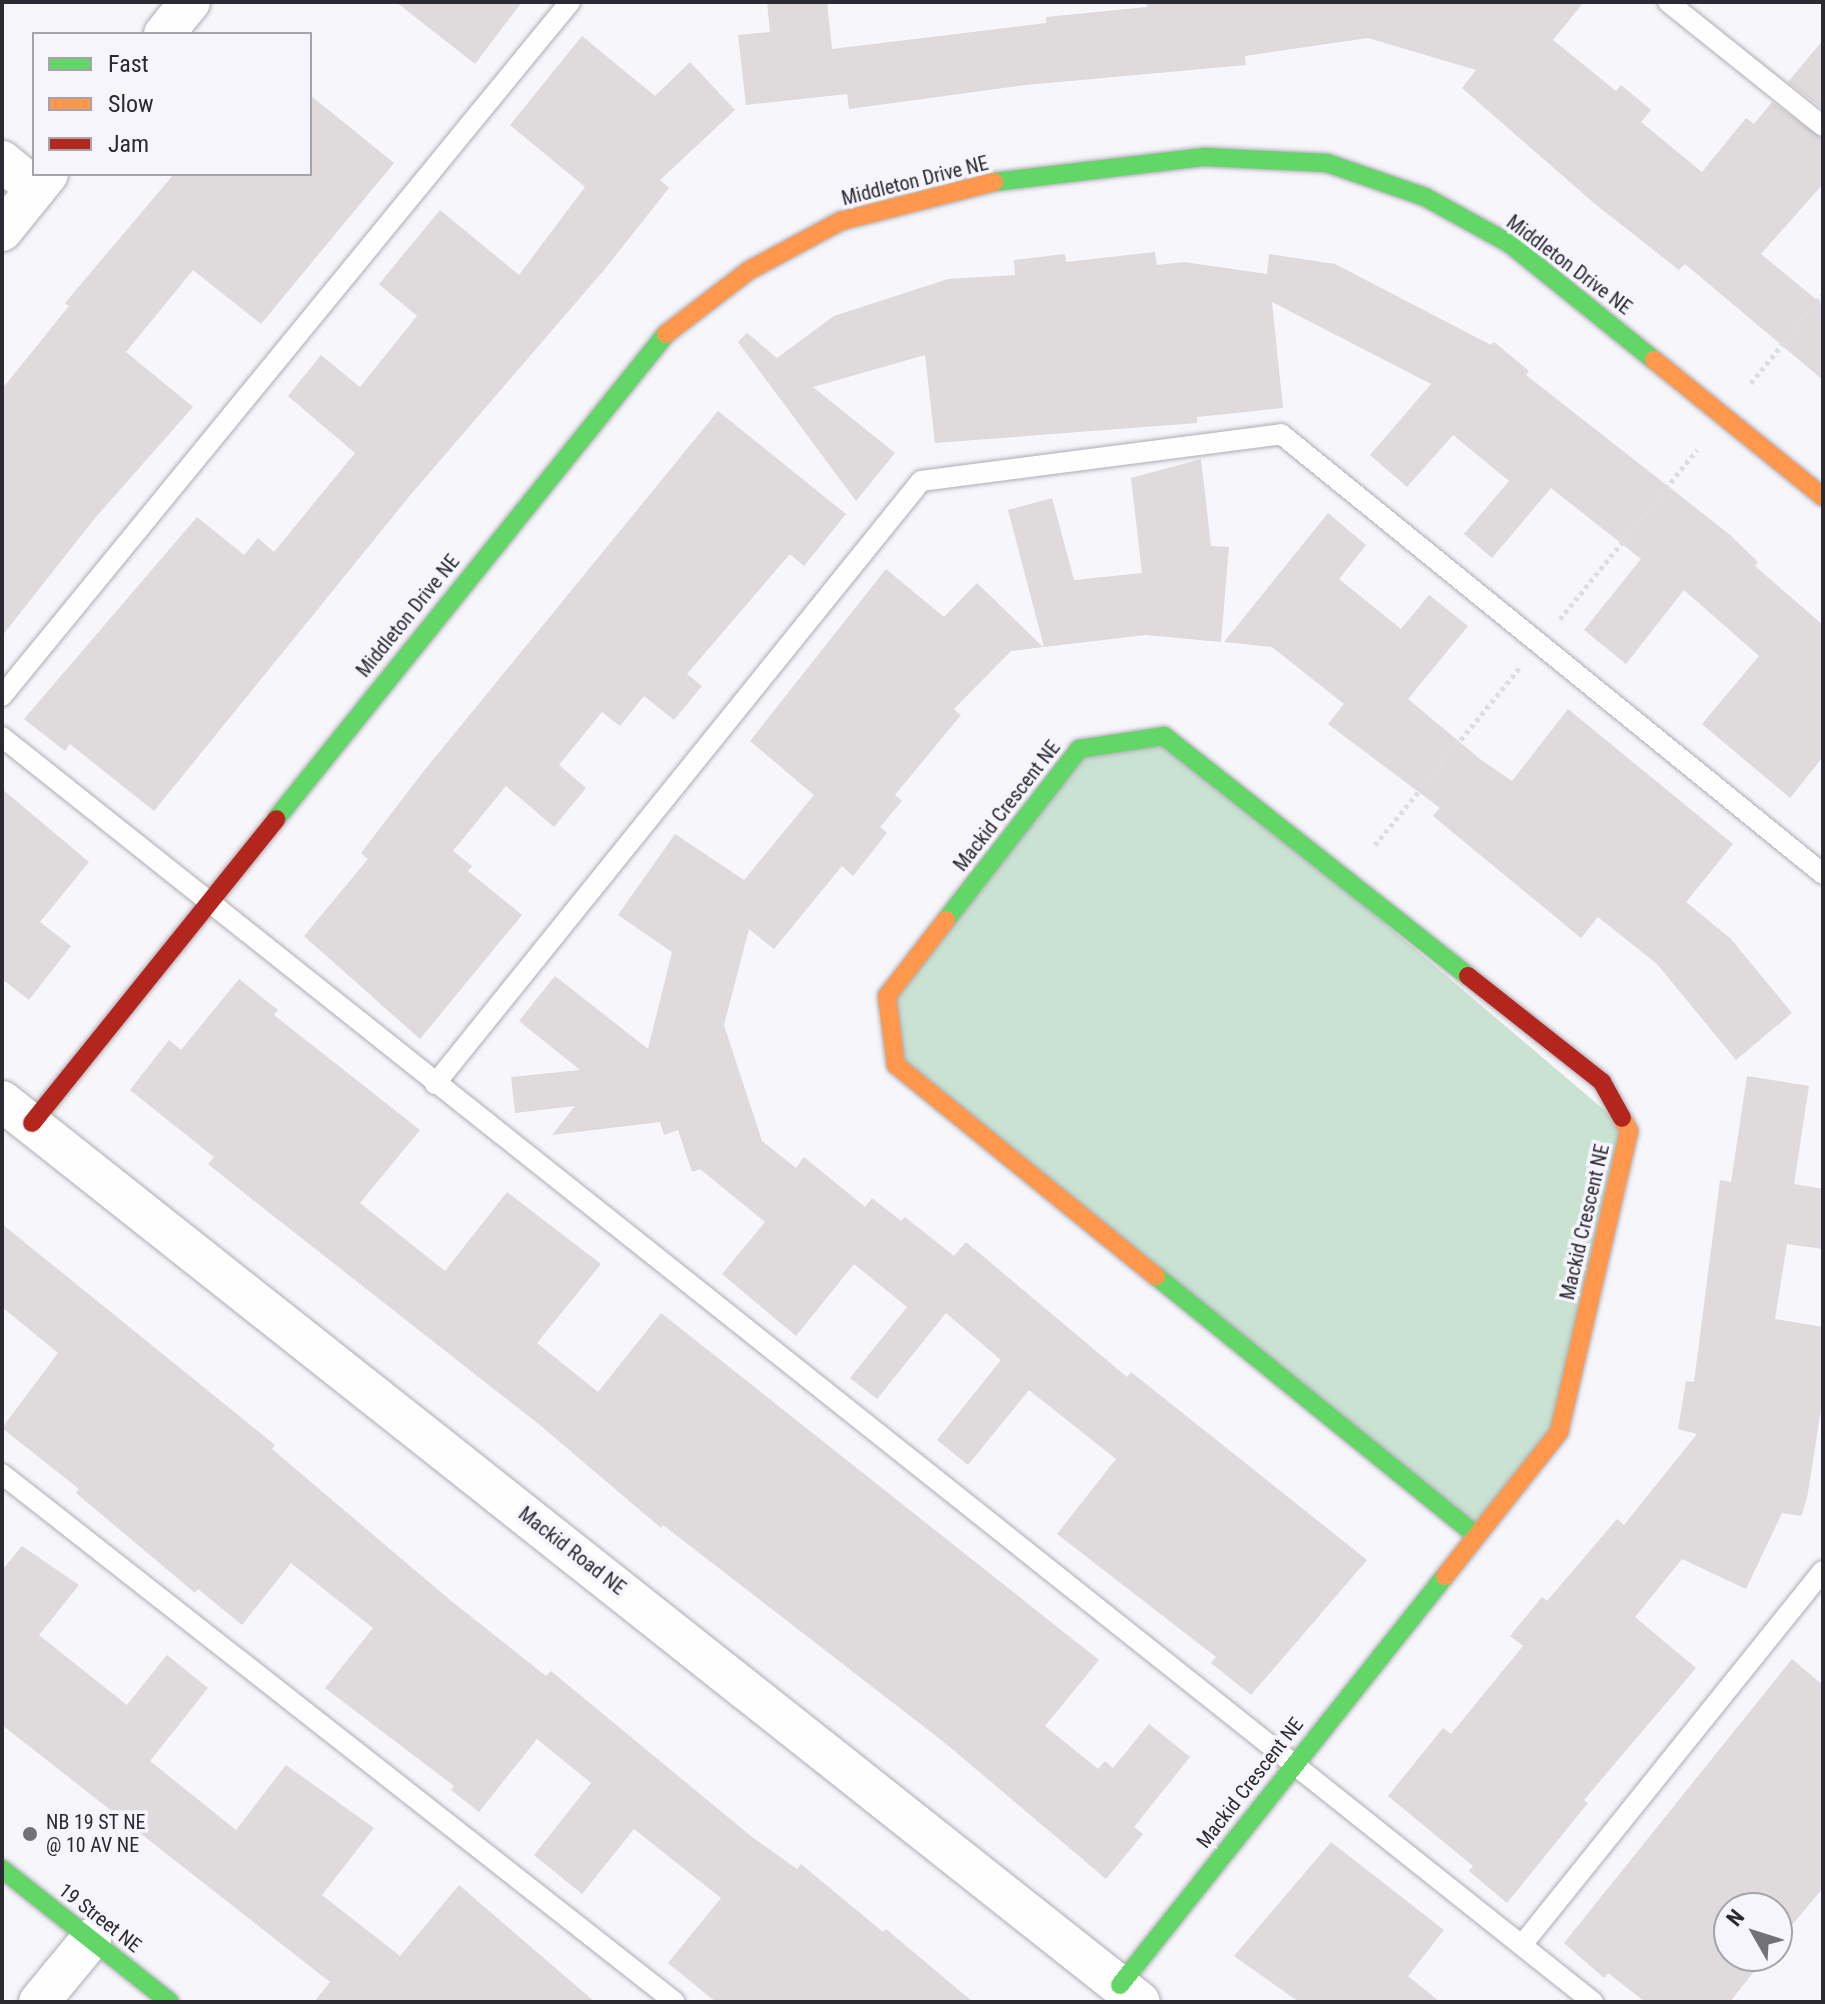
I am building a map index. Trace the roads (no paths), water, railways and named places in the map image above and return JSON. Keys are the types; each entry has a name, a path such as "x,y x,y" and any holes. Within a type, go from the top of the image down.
{"street":[{"path":"166,32 190,2"},
{"name":"Middleton Drive NE","path":"17,1112 208,900 661,338 748,271 841,221 996,182 1041,176 1205,157 1327,163 1425,197 1510,244 1823,497"},
{"path":"2,161 42,181 2,231"},
{"name":"Mackid Crescent NE","path":"1130,1994 1291,1766 1559,1432 1629,1131 1602,1082 1164,736 1079,749 887,996 896,1065 1475,1534"},
{"name":"Mackid Road NE","path":"17,1112 1130,1994"},
{"name":"19 Street NE","path":"2,1869 170,2002"},
{"path":"39,2002 91,1939"}],"lane":[{"path":"2,696 570,2"},
{"path":"1668,2 1823,126"},
{"path":"435,1084 921,481 1281,434 1542,641 1823,874"},
{"path":"2,737 1291,1766 1593,2002"},
{"path":"2,1474 675,2002"},
{"path":"1522,1945 1823,1571"}],"place":[{"name":"NB 19 ST NE @ 10 AV NE","path":"30,1834"}]}
